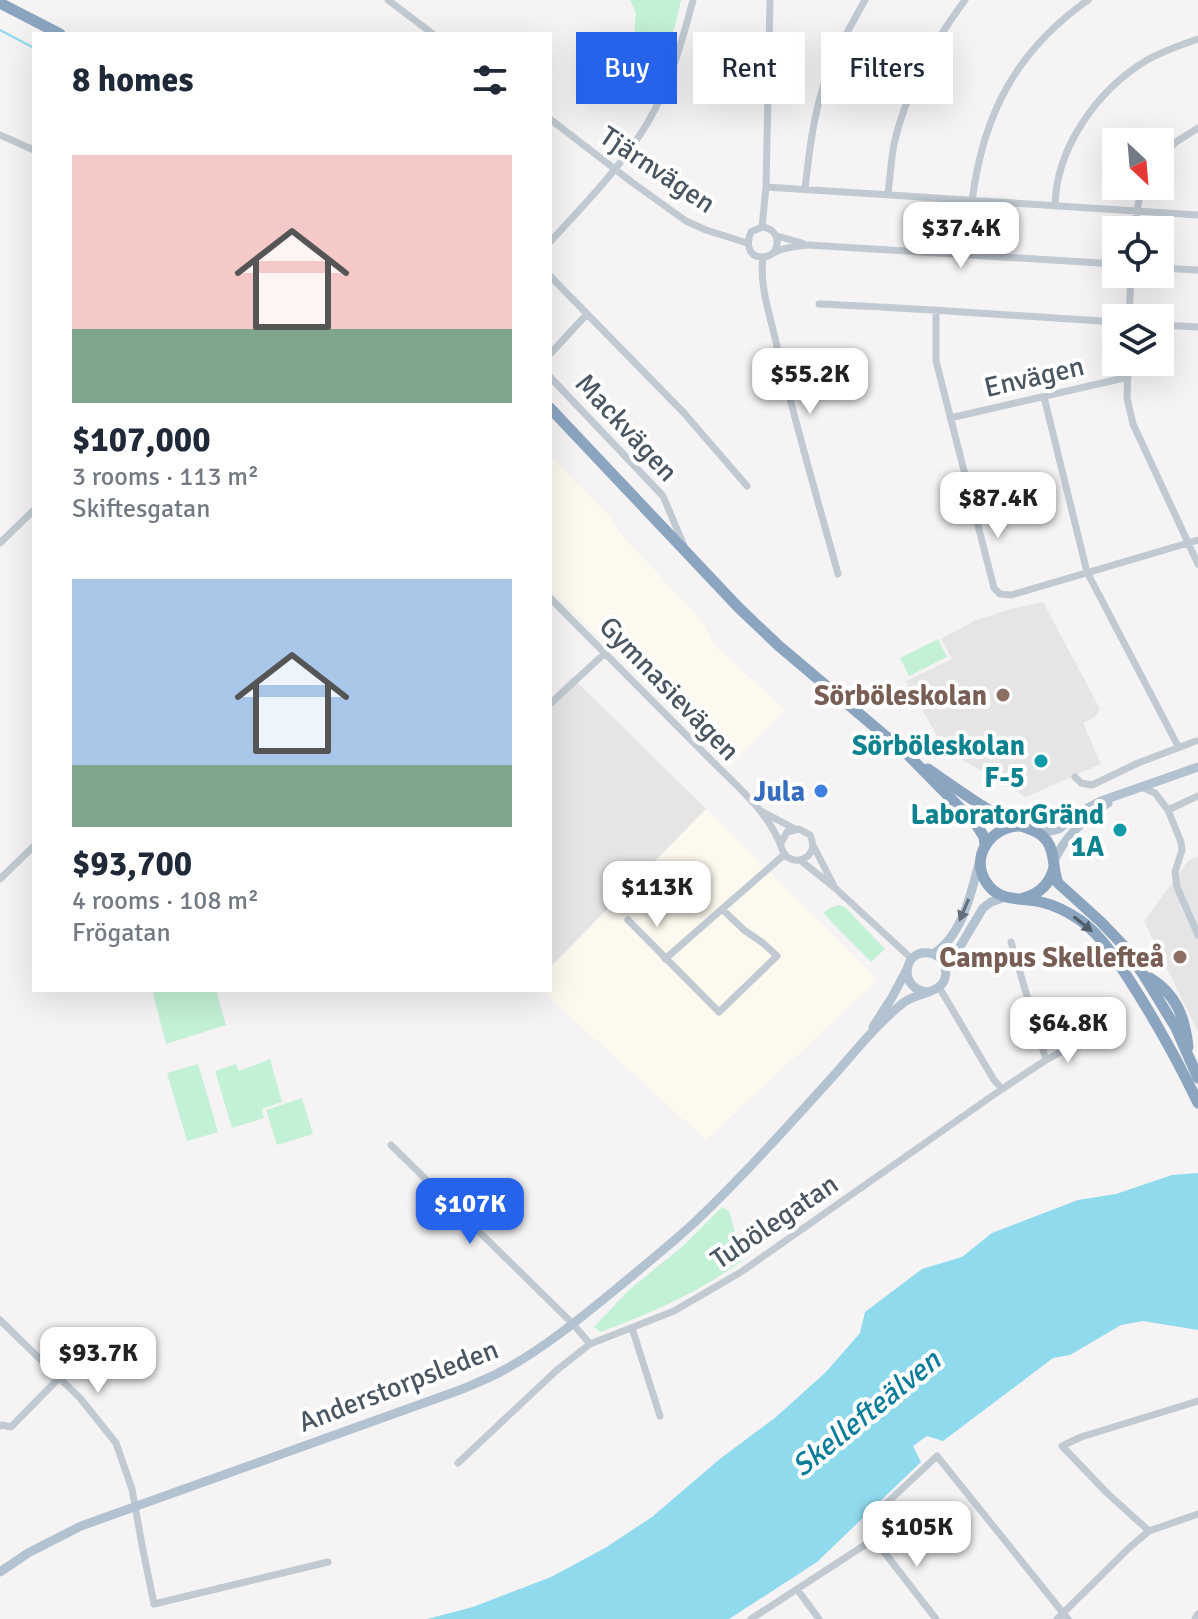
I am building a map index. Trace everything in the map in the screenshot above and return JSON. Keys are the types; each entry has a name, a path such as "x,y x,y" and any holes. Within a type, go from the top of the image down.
{"highway":[{"path":"0,3 56,32"},
{"path":"552,410 739,608 779,646 908,755 976,824 985,845 981,871 994,891 1008,898 1057,907 1083,922 1101,939 1146,1005 1198,1103"},
{"path":"908,755 988,810 1019,826"},
{"path":"985,845 999,830 1019,826 1040,833 1049,844 1058,883 1101,922 1122,944 1143,974 1157,982 1177,1004 1198,1078"},
{"path":"1008,898 1027,898 1039,892 1049,881 1054,862"}],"main road":[{"path":"1040,833 1059,829 1091,806 1198,767"},
{"path":"1054,862 1065,841 1092,814 1136,789"},
{"path":"933,954 944,945 959,922 970,898 981,858"},
{"path":"946,970 942,961 933,954 923,953 911,961 907,972 910,983 920,991 934,990 945,979 946,970 983,908 991,902 1008,898"},
{"name":"Anderstorpsleden","path":"857,1049 891,999 911,961"},
{"name":"Anderstorpsleden","path":"0,1572 28,1553 81,1526 460,1390 502,1372 573,1324 654,1258 733,1185 902,1003 934,990"}],"street":[{"path":"388,0 430,32"},
{"path":"552,240 615,169 647,123 682,44 693,0"},
{"path":"762,227 766,187 770,0"},
{"path":"805,189 811,137 824,84 844,37 865,0"},
{"path":"888,194 894,144 905,109 925,62 965,0"},
{"path":"972,201 977,162 998,103 1048,32 1088,0"},
{"path":"1055,206 1058,176 1066,155 1106,93 1147,60 1198,39"},
{"name":"Tjärnvägen","path":"552,121 686,221 747,243"},
{"path":"1174,144 1198,128"},
{"path":"0,135 32,149"},
{"path":"766,187 1198,215"},
{"path":"1135,216 1139,200"},
{"path":"774,252 778,244 772,230 762,227 749,234 747,243 753,254 763,257 794,246 808,245 1102,263"},
{"path":"777,236 808,245"},
{"path":"763,257 762,277 778,349 838,574"},
{"path":"1174,269 1198,270"},
{"path":"552,278 684,413 747,486"},
{"path":"819,304 1102,321"},
{"path":"936,311 936,361 994,588 1000,594 1011,595 1198,540"},
{"name":"Mackvägen","path":"552,352 587,314"},
{"path":"1174,326 1198,327"},
{"path":"1128,377 1127,398 1133,424 1198,564"},
{"name":"Envägen","path":"950,418 1128,377"},
{"name":"Mackvägen","path":"552,379 663,496 687,554"},
{"path":"1044,397 1087,572 1178,746"},
{"path":"0,543 32,512"},
{"name":"Gymnasievägen","path":"552,600 759,811 781,843"},
{"path":"552,702 605,653"},
{"path":"1075,777 1086,785 1096,784 1138,763 1196,741"},
{"path":"1136,789 1155,793 1168,810 1182,850 1175,872 1177,887 1198,935"},
{"path":"1168,810 1198,796"},
{"name":"Gymnasievägen","path":"759,811 795,829"},
{"path":"835,888 807,832 795,829 787,832 781,843 785,854 799,860 835,888 911,961"},
{"path":"799,860 810,854 813,846"},
{"path":"0,879 32,848"},
{"path":"665,959 785,854"},
{"path":"628,920 719,1012 777,956 722,909"},
{"path":"1011,942 1046,1060"},
{"path":"934,990 1002,1089"},
{"name":"Tubölegatan","path":"458,1463 557,1370 590,1344 674,1311 741,1272 1002,1089 1046,1060 1122,1019"},
{"path":"391,1145 590,1344"},
{"path":"0,1320 96,1416 116,1443 132,1489 154,1604 328,1562"},
{"path":"632,1328 660,1416"},
{"path":"0,1426 11,1427 59,1378"},
{"path":"1149,1531 1062,1446 1081,1437 1198,1401"},
{"path":"936,1619 874,1539 870,1523 874,1515 937,1456 1063,1617 1149,1531 1198,1514"},
{"path":"751,1619 874,1539"},
{"path":"797,1589 819,1619"}],"shaded area":[{"path":"552,459 610,517 626,541 698,615 715,646 786,710 730,766 552,591"},
{"name":"Sörböleskolan","path":"1043,602 1100,709 1095,717 1083,723 1101,764 1026,797 959,758 940,741 906,681 952,659 941,639 976,620"},
{"path":"572,677 706,809 552,965 552,697"},
{"path":"706,809 878,980 706,1140 543,992 552,992 552,966"},
{"name":"Campus Skellefteå","path":"1198,856 1198,1032 1144,921 1188,861"}],"green space":[{"path":"630,0 681,0 673,32 634,32 636,13"},
{"path":"938,639 947,657 909,676 900,658"},
{"path":"838,905 846,908 885,949 871,962 823,913"},
{"path":"217,992 226,1025 166,1044 153,993"},
{"path":"270,1059 282,1102 262,1109 264,1118 232,1128 215,1071 236,1064 239,1071"},
{"path":"198,1064 218,1132 187,1141 167,1073"},
{"path":"302,1098 313,1134 277,1145 266,1110"},
{"path":"722,1207 729,1211 743,1260 656,1310 600,1332 594,1327 629,1290 684,1245"}],"water":[{"name":"Skellefteälven","path":"1198,1173 1198,1330 1143,1321 1121,1325 1070,1355 1053,1358 943,1441 927,1436 913,1446 921,1462 817,1562 729,1619 427,1619 473,1607 551,1577 605,1548 652,1517 721,1458 776,1417 826,1372 860,1333 865,1312 922,1269 962,1257 992,1233 1078,1200 1116,1194 1172,1175"}],"waterway":[{"path":"0,30 32,47"}],"place":[{"name":"Sörböleskolan","path":"1003,695"},
{"name":"Sörböleskolan F-5","path":"1041,761"},
{"name":"Jula","path":"821,791"},
{"name":"LaboratorGränd 1A","path":"1120,830"},
{"name":"Campus Skellefteå","path":"1180,957"}]}
